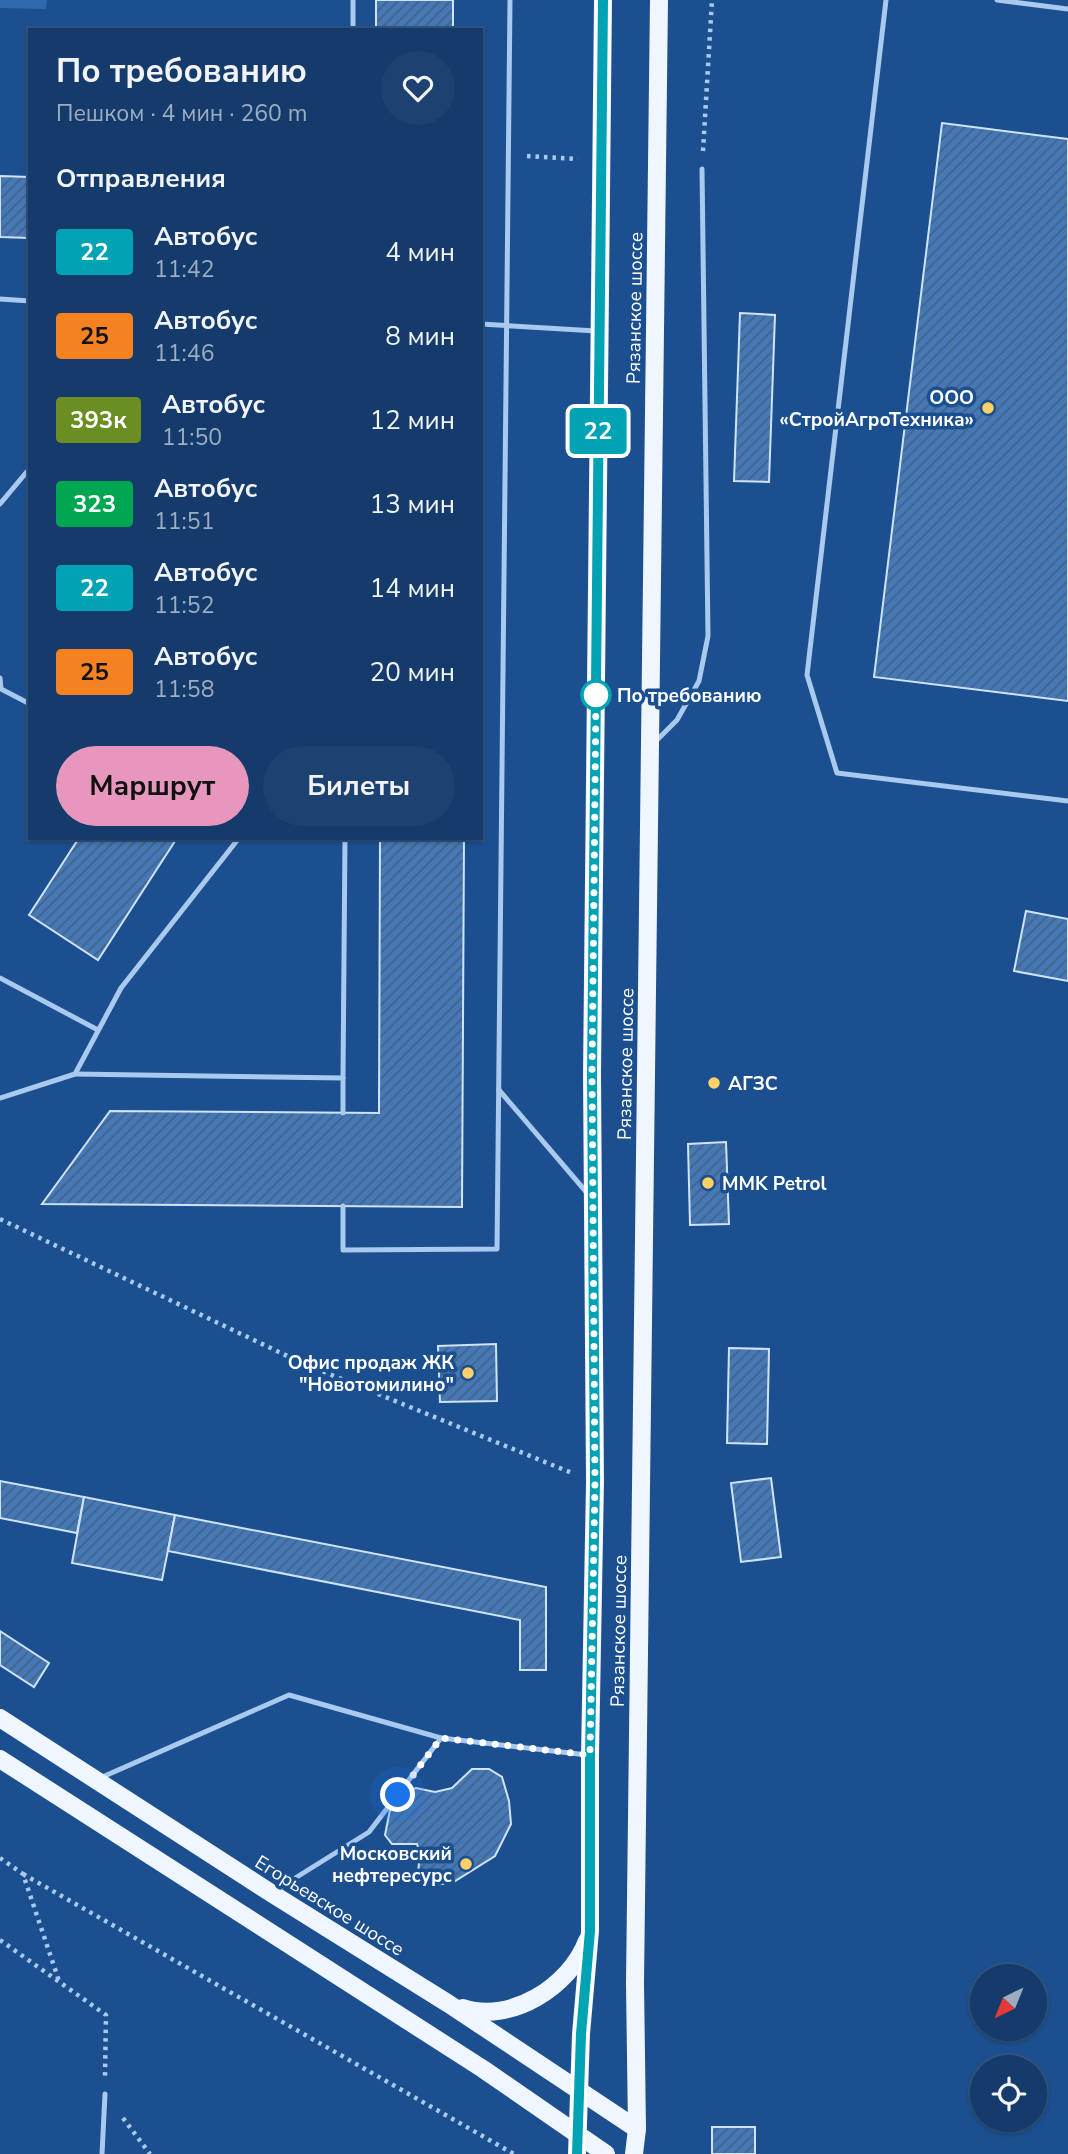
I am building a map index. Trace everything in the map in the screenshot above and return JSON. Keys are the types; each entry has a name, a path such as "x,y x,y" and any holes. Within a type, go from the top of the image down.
{"main road":[{"name":"Рязанское шоссе","path":"577,2154 581,2034 590,1931 595,1482 592,1061 603,0"},
{"name":"Рязанское шоссе","path":"634,2154 637,2129 635,1983 659,0"},
{"name":"Егорьевское шоссе","path":"0,1718 449,2004 637,2129"},
{"path":"0,1759 483,2069 606,2154"},
{"path":"449,2004 476,2013 527,2002 548,1991 566,1975 582,1954 590,1931"}],"lane":[{"path":"352,28 353,0"},
{"path":"343,1206 343,1250 497,1249 510,0"},
{"path":"886,0 807,675 837,773 1068,801"},
{"path":"997,0 1068,9"},
{"path":"650,746 677,720 699,681 708,636 702,169"},
{"path":"0,299 28,300"},
{"path":"483,324 599,331"},
{"path":"0,504 28,470"},
{"path":"0,678 1,689 28,703"},
{"path":"75,1074 121,988 237,840"},
{"path":"343,1113 345,840"},
{"path":"0,978 98,1030"},
{"path":"0,1098 75,1074 344,1078"},
{"path":"499,1090 593,1199"},
{"path":"95,1780 289,1695 441,1738 590,1755"},
{"path":"271,1893 369,1832 441,1738"},
{"path":"102,2154 105,2094"}],"path":[{"path":"0,1219 302,1363 595,1482"},
{"path":"0,1858 23,1874 514,2154"},
{"path":"23,1874 60,1982"},
{"path":"0,1940 106,2015 105,2094 150,2154"}],"shaded area":[{"path":"0,0 47,0 46,9 0,8"}],"building":[{"path":"376,0 453,0 453,28 376,28"},
{"name":"ООО «СтройАгроТехника»","path":"942,123 1068,139 1068,701 874,677"},
{"path":"0,176 28,177 28,238 0,237"},
{"path":"740,313 775,315 769,482 734,481"},
{"path":"78,840 176,840 98,960 29,915"},
{"path":"380,840 464,840 462,1207 42,1204 110,1111 379,1113"},
{"path":"1026,911 1068,919 1068,981 1014,971"},
{"path":"726,1142 729,1224 690,1225 688,1144"},
{"name":"Офис продаж ЖК \"Новотомилино\"","path":"496,1344 497,1401 440,1402 438,1346"},
{"path":"729,1348 769,1349 767,1444 727,1443"},
{"path":"771,1478 781,1557 741,1562 731,1483"},
{"path":"0,1481 84,1497 77,1533 0,1518"},
{"path":"84,1497 175,1515 162,1580 72,1563"},
{"path":"175,1515 546,1587 546,1670 520,1670 520,1620 168,1551"},
{"path":"0,1631 49,1663 34,1687 0,1665"},
{"path":"472,1769 489,1769 502,1777 509,1801 511,1824 495,1856 452,1883 431,1885 421,1881 417,1844 392,1844 385,1835 391,1805 403,1792 416,1788 435,1792 452,1788"},
{"path":"712,2127 755,2127 755,2154 712,2154"}],"bus line":[{"name":"22","path":"577,2154 581,2034 590,1931 595,1482 592,1075 603,0"}],"place":[{"name":"ООО «СтройАгроТехника»","path":"988,408"},
{"name":"По требованию","path":"596,695"},
{"name":"АГЗС","path":"714,1083"},
{"name":"MMK Petrol","path":"708,1183"},
{"name":"Офис продаж ЖК \"Новотомилино\"","path":"468,1373"},
{"name":"Московский нефтересурс","path":"466,1864"}],"route":[{"path":"398,1795 441,1738 590,1755 595,1482 592,1075 596,695"}]}
